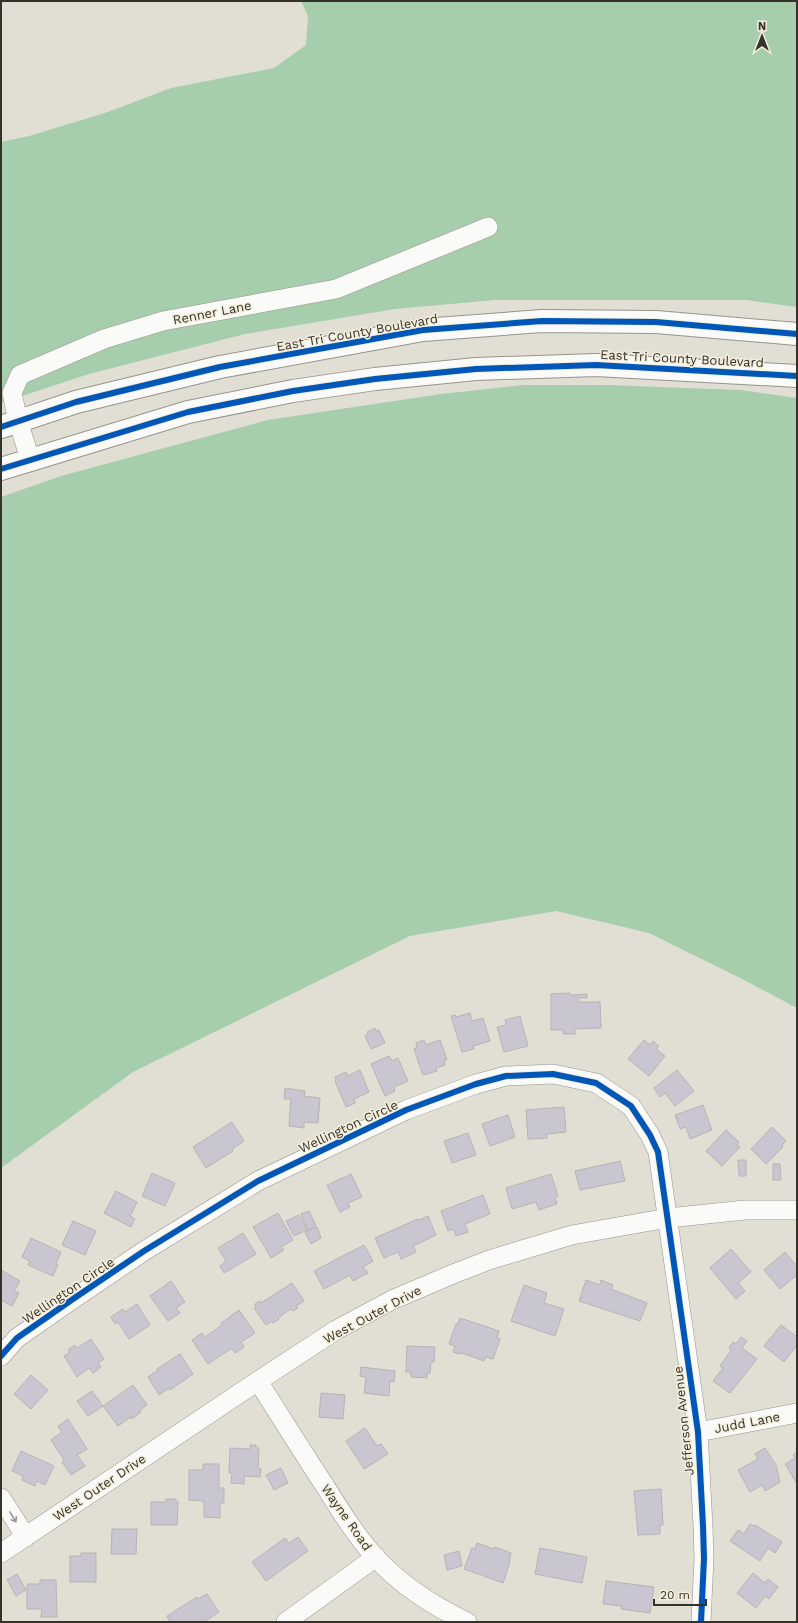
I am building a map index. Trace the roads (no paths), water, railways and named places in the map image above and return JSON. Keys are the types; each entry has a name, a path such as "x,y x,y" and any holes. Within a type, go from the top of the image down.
{"highway":[{"name":"East Tri County Boulevard","path":"9,424 76,402 220,367 423,330 542,321 656,322 797,334"},
{"name":"East Tri County Boulevard","path":"1,469 188,412 293,391 375,379 476,369 596,365 797,376"}],"street":[{"name":"Renner Lane","path":"30,459 9,424 12,393 20,375 104,339 163,321 336,289 488,227"},
{"name":"Wellington Circle","path":"1,1356 17,1338 73,1299 144,1251 258,1181 406,1110 476,1084 506,1076 553,1074 596,1083 630,1106 640,1118 658,1152 668,1218"},
{"name":"West Outer Drive","path":"1,1554 336,1330 392,1300 489,1260 572,1235 668,1218 745,1210 797,1210"},
{"name":"Jefferson Avenue","path":"668,1218 698,1432 704,1558 701,1622"},
{"name":"Wayne Road","path":"258,1381 344,1516 376,1557 411,1589 443,1611 467,1622"},
{"name":"Judd Lane","path":"698,1432 797,1413"},
{"path":"1,1498 26,1537"},
{"path":"286,1622 376,1557"}]}
